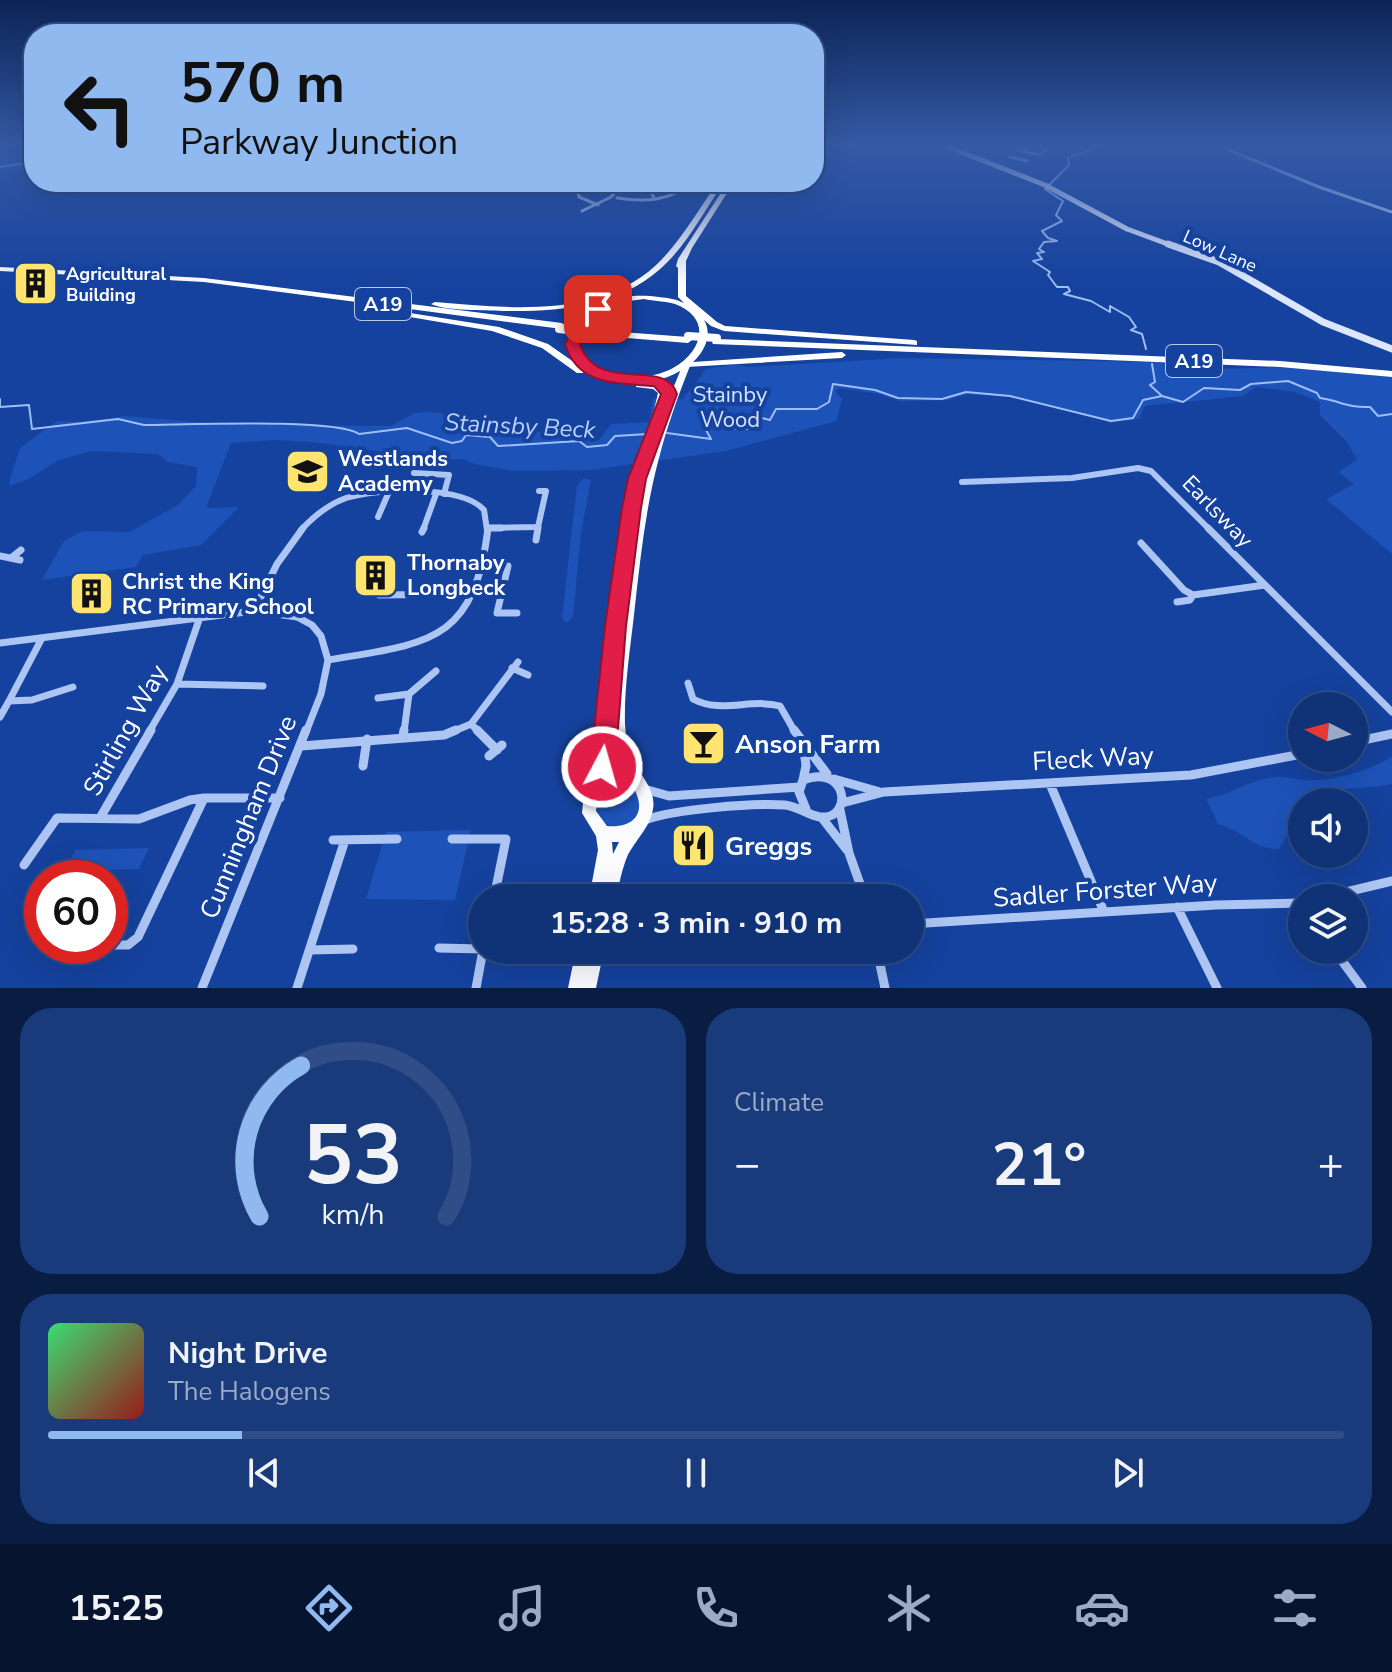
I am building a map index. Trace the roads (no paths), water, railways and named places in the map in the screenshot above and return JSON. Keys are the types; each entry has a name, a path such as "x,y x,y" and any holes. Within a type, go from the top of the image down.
{"highway":[{"path":"578,361 572,344 585,319 658,271 714,192"},
{"path":"686,366 698,353 705,329 698,315 676,297 682,259 725,192"},
{"path":"435,304 517,310 596,298 645,277 679,243"},
{"name":"A19","path":"0,271 204,280 560,328"},
{"name":"A19","path":"0,271 231,287 399,311 688,338 995,354 1280,364 1392,372"},
{"path":"204,280 505,312 600,308 644,297 683,303 724,328 1006,350"},
{"path":"231,287 492,328 544,342 590,371 612,378 648,379 686,366 824,356 995,354"},
{"path":"399,311 457,322"},
{"path":"492,328 545,346 598,379 660,389 664,395 659,425"},
{"name":"A19","path":"716,340 1273,360 1392,372"}],"main road":[{"name":"Low Lane","path":"1059,192 1127,229 1228,267 1323,322 1392,349"},
{"path":"659,425 686,366"},
{"path":"600,884 606,850 603,833 589,813 604,757 627,534 637,479 659,425 669,390 665,385 648,379"},
{"path":"612,884 620,855 647,804 640,786 620,755 619,698 638,520 651,447"},
{"path":"594,791 607,780 615,778 640,786"},
{"path":"603,833 619,835 638,826"},
{"path":"576,988 581,964"},
{"path":"588,988 593,964"}],"street":[{"path":"578,192 579,197 598,205"},
{"path":"582,211 614,196 615,192"},
{"path":"651,192 654,198"},
{"path":"616,198 654,198 680,192"},
{"path":"1334,192 1392,212"},
{"name":"Earlsway","path":"962,482 1072,478 1148,469 1159,476 1392,712"},
{"path":"414,473 449,475 422,532"},
{"path":"536,540 546,491 539,491"},
{"path":"0,643 254,611 297,617 312,625 321,636 328,660 426,640 460,617 471,594 489,528 487,516 474,500 440,494 368,494 337,502 306,524 279,560 254,611"},
{"path":"378,517 388,494"},
{"path":"489,528 538,527"},
{"path":"1141,543 1184,590 1193,595 1265,585"},
{"path":"11,558 21,550"},
{"path":"0,556 20,560"},
{"path":"478,567 508,566 497,613 517,613"},
{"path":"379,595 471,594"},
{"path":"1177,602 1190,600 1193,595"},
{"name":"Stirling Way","path":"100,818 177,684 200,617"},
{"path":"0,717 42,638"},
{"name":"Cunningham Drive","path":"202,988 321,694 328,660"},
{"path":"301,746 444,735 471,724 515,665 528,675"},
{"path":"378,698 409,694 436,671"},
{"path":"688,683 693,699 706,705 767,703 780,706 803,746 842,791 841,806 849,853 860,884"},
{"path":"177,684 263,686"},
{"path":"9,701 32,700 73,687"},
{"path":"403,736 409,694"},
{"path":"471,724 496,751"},
{"path":"1368,739 1392,734"},
{"path":"363,766 367,739"},
{"path":"803,746 806,766 800,800 806,809"},
{"name":"Fleck Way","path":"831,778 858,788 884,792 1191,775 1288,757"},
{"path":"640,786 669,796 801,784 815,775 831,778"},
{"path":"1050,784 1104,912"},
{"name":"Fleck Way","path":"841,806 884,792"},
{"path":"128,945 138,937 204,798"},
{"path":"27,860 53,820 139,819 190,800 204,798 280,798"},
{"path":"638,826 667,812 787,805 806,809 821,817 849,853"},
{"path":"821,817 836,814 841,806"},
{"path":"333,840 384,845 397,839"},
{"path":"459,842 511,839 498,884"},
{"path":"297,988 345,840"},
{"path":"1368,887 1392,881"},
{"name":"Sadler Forster Way","path":"924,923 1177,907 1288,904"},
{"path":"1177,907 1217,988"},
{"path":"439,948 468,949"},
{"path":"310,950 353,949"},
{"path":"476,988 480,964"},
{"path":"880,964 885,988"},
{"path":"1344,964 1362,988"}],"waterway":[{"path":"1050,192 1063,201 1056,215 1062,221 1042,231 1048,238 1057,241 1044,242 1039,249 1044,252 1037,253 1042,259 1033,261 1050,272 1048,275 1057,287 1068,287 1070,291 1064,294 1091,301 1110,312 1110,306 1129,317 1136,327 1131,330 1142,334 1146,349"},
{"path":"1152,364 1155,382 1150,385 1162,396"},
{"path":"1162,396 1183,402 1204,388 1240,390 1251,384 1288,381 1317,393 1320,398 1370,407 1378,416 1392,414"},
{"name":"Stainsby Beck","path":"667,433 711,439 706,430 718,416 731,417 729,428 747,429 749,415 770,420 776,409 817,409 829,402 833,384 875,390 898,398 942,399 966,392 1010,396 1111,421 1133,418 1143,400 1162,396"},
{"name":"Stainsby Beck","path":"0,399 0,406"},
{"name":"Stainsby Beck","path":"0,407 29,405 32,429 118,419 144,425 291,424 345,429 359,434 407,428 452,443 462,441 466,435 490,437 498,446 579,441 587,447 607,445 615,436 648,434"}],"place":[{"name":"Agricultural Building","path":"35,284"},
{"name":"Westlands Academy","path":"307,471"},
{"name":"Thornaby Longbeck","path":"376,575"},
{"name":"Christ the King RC Primary School","path":"91,594"},
{"name":"Anson Farm","path":"704,744"},
{"name":"Greggs","path":"694,846"}],"park label":[{"name":"Stainby Wood","path":"730,406"}]}
